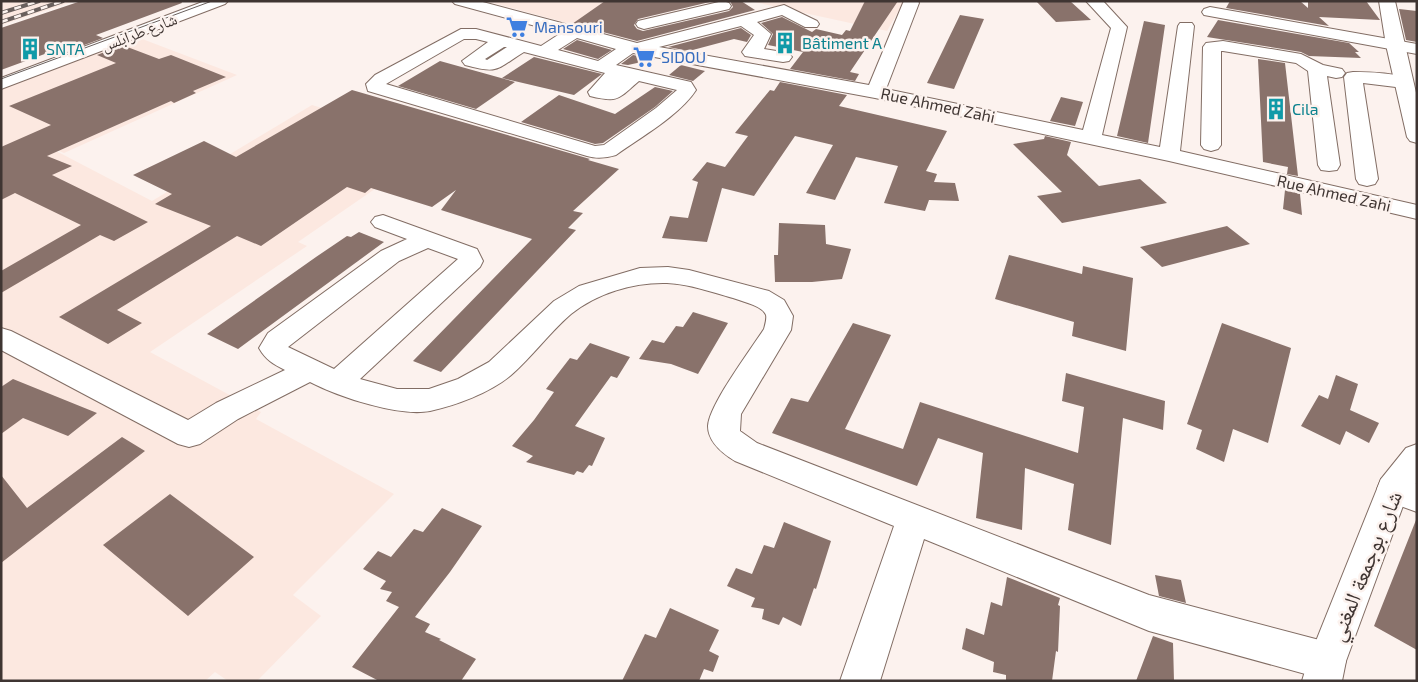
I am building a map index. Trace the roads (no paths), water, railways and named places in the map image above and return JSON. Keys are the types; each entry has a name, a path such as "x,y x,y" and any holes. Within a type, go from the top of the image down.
{"street":[{"name":"شارع طرابلس","path":"1,84 220,1"},
{"name":"Rue Ahmed Zahi","path":"460,1 573,33 633,47 874,92 1169,155 1417,212"},
{"path":"1091,138 1119,27 1094,1"},
{"path":"1387,1 1395,45 1417,137"},
{"path":"644,24 739,3"},
{"path":"874,92 911,4"},
{"path":"708,10 727,24"},
{"path":"618,71 633,47 784,10 811,24"},
{"path":"1210,12 1417,48"},
{"path":"671,18 689,34"},
{"path":"744,20 763,34 758,45 751,52 783,57"},
{"path":"1169,155 1186,26"},
{"path":"544,52 573,33"},
{"path":"461,34 476,34 544,52 684,86 687,90 663,112 609,151 601,153 584,150 375,88 375,84 380,79 461,34"},
{"path":"1266,34 1313,41 1362,77 1367,179"},
{"path":"501,41 471,61 490,66 520,47"},
{"path":"1211,146 1212,47 1223,46 1301,60 1318,68 1362,77 1404,82"},
{"path":"1318,68 1329,165"},
{"path":"337,383 471,261 468,254 383,222"},
{"path":"428,239 390,256 278,340 273,348 278,354 337,383 397,400 428,400 468,388 499,369 562,307 588,292 616,282 640,276 668,275 689,278 760,297 775,306 780,316 777,330 726,413 722,424 724,434 730,443 746,452 1149,613 1325,671"},
{"path":"1,338 189,435 227,411 310,370"},
{"name":"شارع بوجمعة المغني","path":"1325,671 1405,493 1417,457"},
{"path":"860,681 913,519"}],"tram line":[{"path":"1,79 212,1"}],"railway":[{"path":"1,13 39,1"},
{"path":"1,22 63,1"}],"place":[{"name":"Mansouri","path":"517,27"},
{"name":"Bâtiment A","path":"785,43"},
{"name":"SNTA","path":"30,49"},
{"name":"SIDOU","path":"644,57"},
{"name":"Cila","path":"1276,109"}]}
